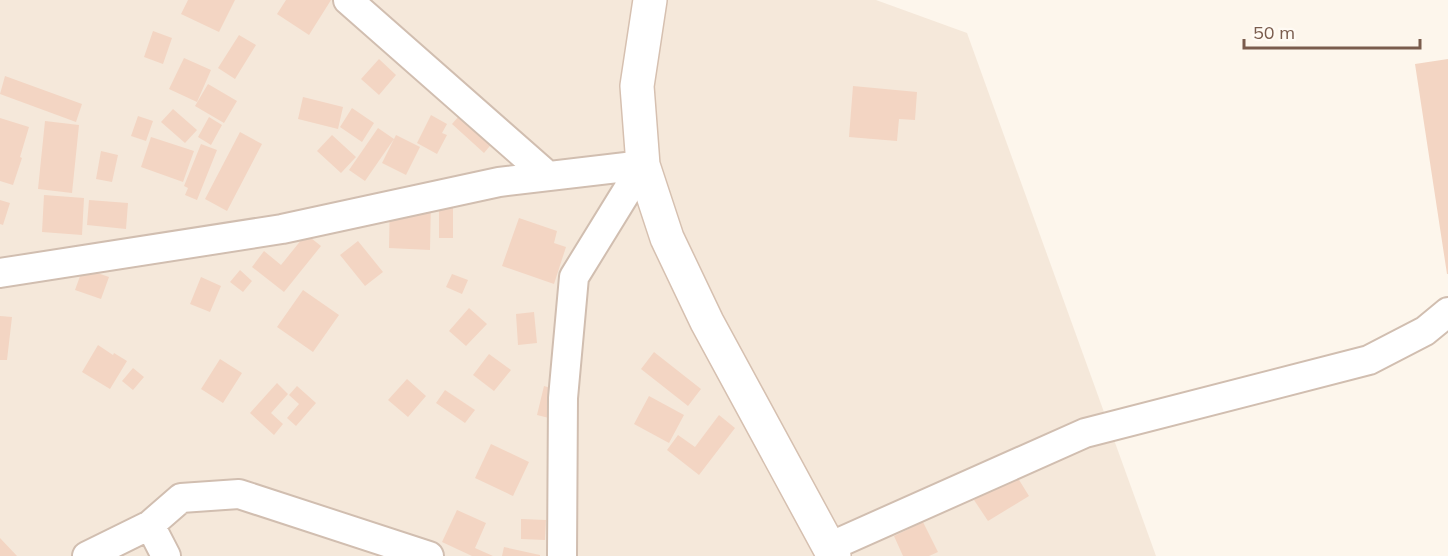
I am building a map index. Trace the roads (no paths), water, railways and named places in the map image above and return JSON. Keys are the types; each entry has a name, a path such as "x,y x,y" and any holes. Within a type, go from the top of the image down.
{"street":[{"path":"348,0 548,176"},
{"path":"650,0 637,86 643,165 667,238 706,322 831,551 1085,433 1369,360 1425,331 1448,312"},
{"path":"0,273 282,229 499,182 643,165"},
{"path":"562,556 563,398 574,277 643,165"},
{"path":"87,556 150,525 181,498 239,494 429,556"},
{"path":"150,525 166,556"}]}
